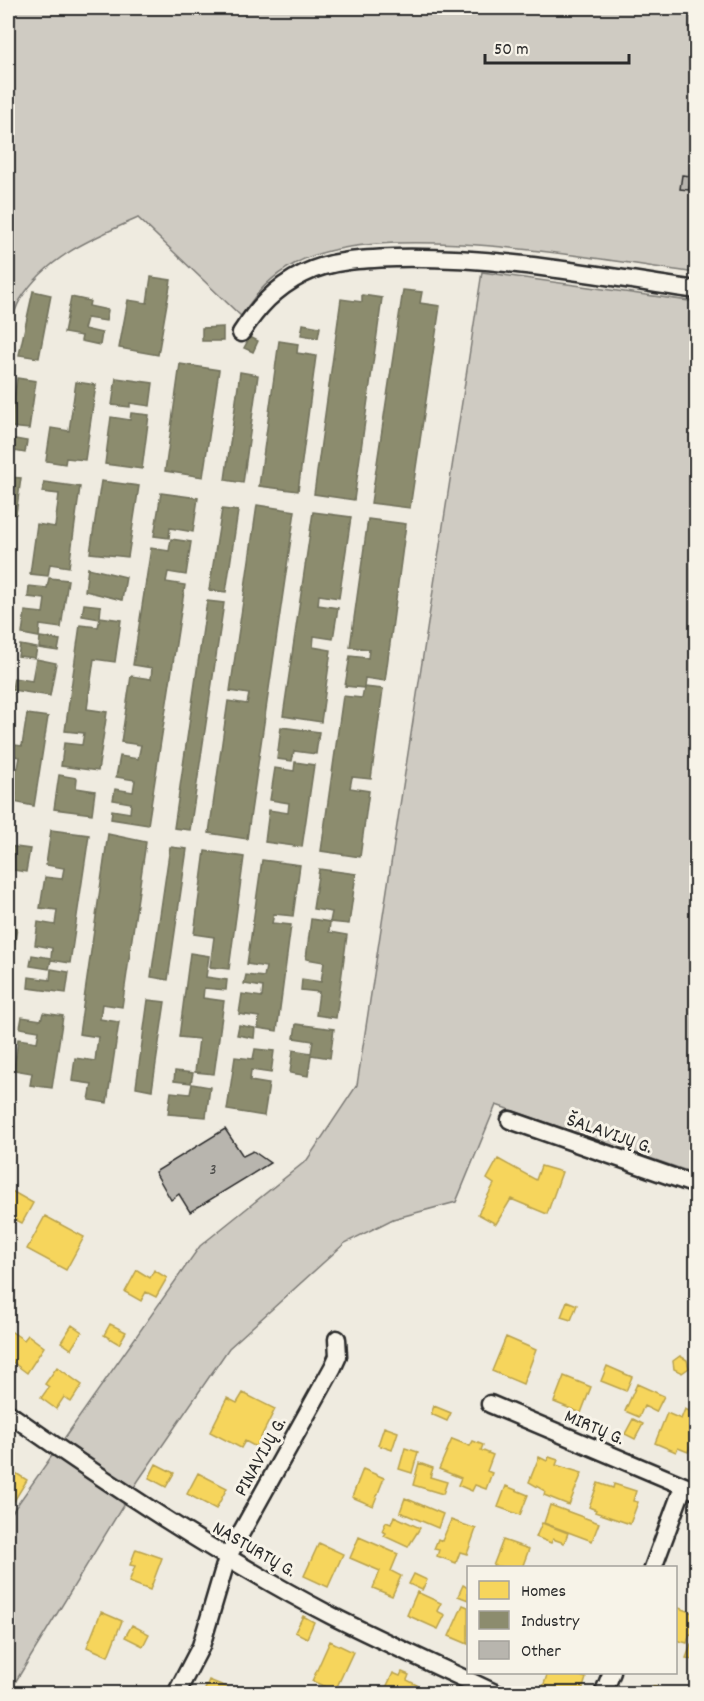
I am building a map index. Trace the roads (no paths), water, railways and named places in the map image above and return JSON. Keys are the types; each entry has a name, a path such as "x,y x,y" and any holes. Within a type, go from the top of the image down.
{"street":[{"path":"241,333 255,310 273,293 303,274 331,263 376,258 435,257 512,263 696,290"},
{"name":"ŠALAVIJŲ G.","path":"510,1120 696,1185"},
{"name":"PINAVIJŲ G.","path":"176,1694 201,1646 227,1557 333,1367 338,1356 337,1339"},
{"name":"MIRTŲ G.","path":"490,1404 690,1489 654,1566"},
{"name":"NASTURTŲ G.","path":"8,1413 108,1484 227,1557 333,1616 497,1694"},
{"path":"603,1694 611,1674"}]}
